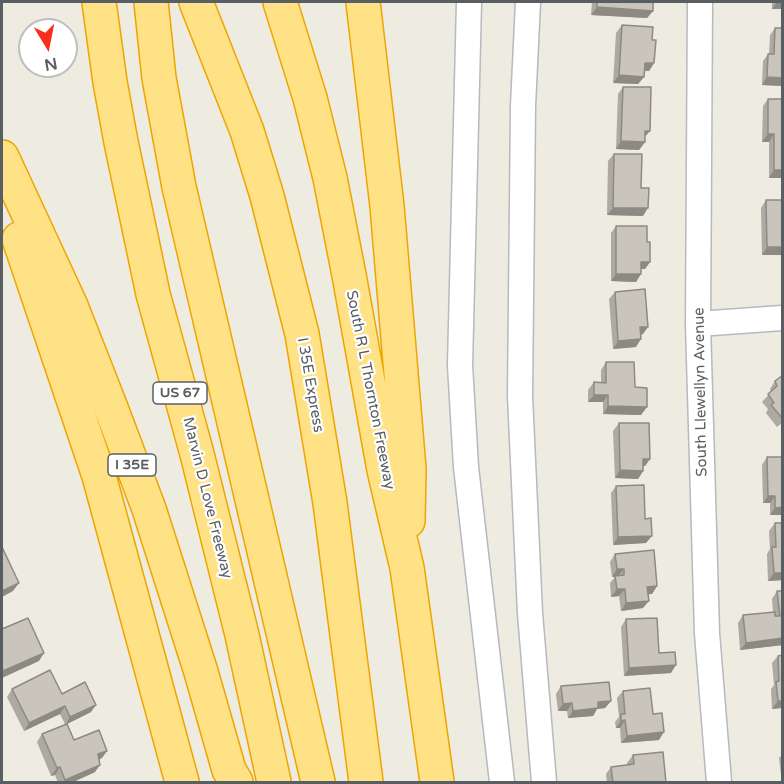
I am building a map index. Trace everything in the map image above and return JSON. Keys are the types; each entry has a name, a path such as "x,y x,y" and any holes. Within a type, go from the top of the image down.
{"highway":[{"name":"Marvin D Love Freeway","path":"99,2 117,122 153,294 200,465 242,635 274,783"},
{"name":"I 35E Express","path":"196,2 254,153 299,324 330,503 366,783"},
{"name":"South R L Thornton Freeway","path":"280,2 310,98 330,178 384,470 407,568 437,783"},
{"path":"363,2 387,206 410,469 407,568"},
{"path":"152,15 167,125 179,187 318,783"},
{"name":"I 35E","path":"2,157 71,306 149,509 229,770 236,783"},
{"path":"2,192 99,476 182,783"}],"street":[{"path":"470,2 460,365 466,467 501,783"},
{"path":"528,2 523,106 520,396 530,614 544,783"},
{"name":"South Llewellyn Avenue","path":"700,2 699,324 707,633 719,783"},
{"path":"699,324 783,318"}],"building":[{"path":"597,2 653,2 653,11 597,7"},
{"path":"622,25 653,27 652,40 656,40 654,63 645,63 644,77 619,75"},
{"path":"775,28 783,28 783,78 767,77 768,54 774,54"},
{"path":"623,87 651,87 650,131 645,131 645,142 621,141"},
{"path":"768,99 783,99 783,170 774,170 774,134 768,134"},
{"path":"614,154 642,154 641,188 649,188 648,208 613,208"},
{"path":"766,200 783,200 783,247 767,247"},
{"path":"616,226 647,226 650,262 641,262 641,274 616,274"},
{"path":"645,289 648,327 640,327 641,339 618,341 615,292"},
{"path":"606,362 634,362 635,387 647,388 647,407 608,406 608,395 594,395 594,382 606,383"},
{"path":"783,375 783,419 771,405 774,403 768,394 777,386 775,381"},
{"path":"619,423 649,423 650,459 643,459 643,471 620,470"},
{"path":"767,457 783,457 783,507 775,508 775,496 768,496"},
{"path":"644,485 645,519 651,518 652,536 618,537 616,486"},
{"path":"775,523 783,523 783,573 774,573 772,547 776,547"},
{"path":"2,547 19,583 2,591"},
{"path":"654,550 657,586 647,587 649,601 626,603 625,589 617,589 615,576 624,575 624,569 617,569 615,554"},
{"path":"777,591 783,591 783,638 746,643 743,615 775,612 775,616 780,616"},
{"path":"28,618 44,653 3,671 2,629"},
{"path":"657,618 659,653 675,652 676,665 629,668 626,619"},
{"path":"783,655 783,701 778,701 776,682 779,681 778,656"},
{"path":"50,670 62,694 85,682 96,705 70,717 65,706 29,723 12,689"},
{"path":"609,682 611,701 598,702 598,708 573,711 572,703 563,704 561,686"},
{"path":"650,688 653,714 662,713 664,732 627,736 625,720 621,721 621,714 625,714 623,691"},
{"path":"67,724 74,740 99,730 107,751 98,754 100,765 65,780 42,734"},
{"path":"663,752 666,783 613,783 611,767 634,764 633,755"}]}
